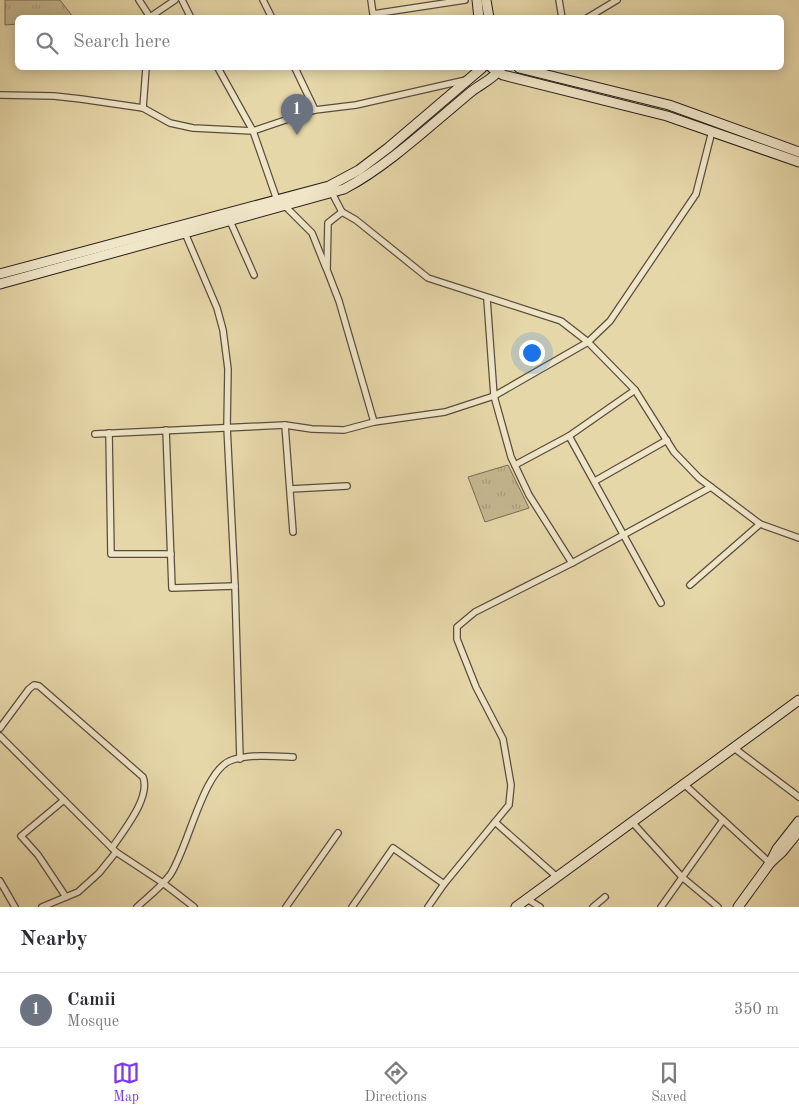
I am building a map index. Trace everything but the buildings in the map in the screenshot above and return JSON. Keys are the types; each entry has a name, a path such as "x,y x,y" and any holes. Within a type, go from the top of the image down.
{"street":[{"path":"139,0 148,15"},
{"path":"154,15 176,0"},
{"path":"182,0 190,15"},
{"path":"264,0 271,15"},
{"path":"371,0 373,14 465,0"},
{"path":"477,0 479,15"},
{"path":"486,0 489,15"},
{"path":"559,0 562,15"},
{"path":"592,15 617,0"},
{"path":"143,108 146,70"},
{"path":"219,70 253,131 277,200 312,233 339,302 374,422"},
{"path":"296,70 315,110"},
{"path":"0,274 329,186 359,170 388,148 480,70"},
{"path":"0,284 332,193 353,184 390,158 496,70"},
{"path":"498,70 503,75 667,116 799,162"},
{"path":"527,70 669,105 799,152"},
{"path":"0,95 54,96 143,108 170,123 193,128 253,131 315,110 356,105 468,80"},
{"path":"95,434 285,425 312,429 344,430 374,422 445,412 494,396 588,342 610,321 696,194 712,131"},
{"path":"332,193 342,212 356,220 428,278 488,299 561,321 588,342 635,390 674,452 699,478 760,524 799,538"},
{"path":"327,270 328,223 342,212"},
{"path":"230,221 254,275"},
{"path":"185,233 214,300 222,330 228,369 227,427 235,586 240,759"},
{"path":"488,299 494,396 515,465 529,495 572,563"},
{"path":"515,465 569,436 635,390"},
{"path":"285,425 293,532"},
{"path":"166,430 172,588 235,586"},
{"path":"109,433 111,554 171,554"},
{"path":"569,436 661,603"},
{"path":"595,481 667,440"},
{"path":"290,489 347,486"},
{"path":"428,907 444,884 509,804 511,786 504,739 476,687 457,639 457,627 475,612 572,563 711,486"},
{"path":"690,584 760,524"},
{"path":"0,728 28,688 34,685 39,686 143,777 146,784 142,800 99,873 78,892 42,907"},
{"path":"516,907 799,700"},
{"path":"0,736 114,850 163,883 194,907"},
{"path":"734,748 799,798"},
{"path":"137,907 170,874 184,847 206,789 214,775 231,760 267,756 293,757"},
{"path":"684,784 770,863"},
{"path":"64,800 21,836 38,855 66,897"},
{"path":"661,907 723,820"},
{"path":"738,907 770,863 777,849 799,821"},
{"path":"495,822 557,877"},
{"path":"632,822 682,877 718,907"},
{"path":"770,863 782,852 799,831"},
{"path":"286,907 338,833"},
{"path":"352,907 393,848 444,884"},
{"path":"0,881 14,907"},
{"path":"593,907 605,897"},
{"path":"527,899 540,907"}],"green space":[{"path":"5,0 60,0 71,15 15,15 15,24 5,25"},
{"path":"508,465 529,508 485,522 468,477"}],"place":[{"name":"Camii","path":"297,135"}]}
